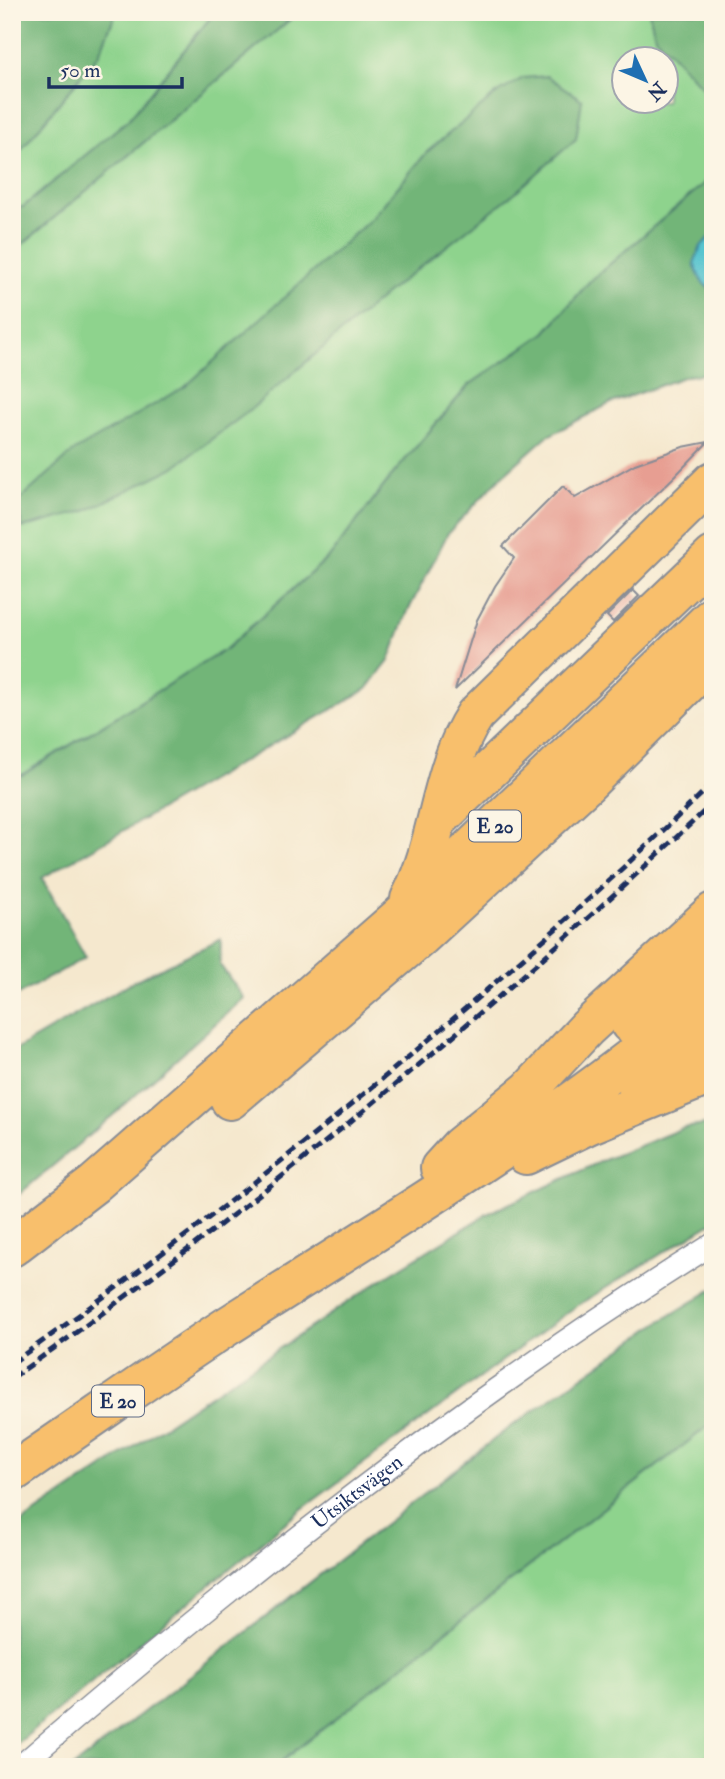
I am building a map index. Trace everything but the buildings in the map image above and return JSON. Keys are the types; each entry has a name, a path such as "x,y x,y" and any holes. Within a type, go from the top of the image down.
{"highway":[{"name":"E 20","path":"412,925 421,877 447,789 475,715 713,481"},
{"name":"E 20","path":"447,789 713,513"},
{"name":"E 20","path":"447,789 523,720 713,535"},
{"name":"E 20","path":"571,733 585,690 713,556"},
{"name":"E 20","path":"447,789 585,690 713,575"},
{"name":"E 20","path":"421,877 713,594"},
{"name":"E 20","path":"412,925 713,616"},
{"name":"E 20","path":"12,1262 51,1237 240,1092 713,638"},
{"name":"E 20","path":"12,1247 94,1184 587,784 713,659"},
{"name":"E 20","path":"412,925 597,794 713,680"},
{"name":"E 20","path":"540,1103 587,1028 713,912"},
{"name":"E 20","path":"540,1103 624,1013 713,932"},
{"name":"E 20","path":"540,1103 713,951"},
{"name":"E 20","path":"540,1103 610,1058 713,971"},
{"name":"E 20","path":"380,1229 460,1146 649,1045 713,991"},
{"name":"E 20","path":"540,1103 626,1079 713,1012"},
{"name":"E 20","path":"588,1125 713,1032"},
{"name":"E 20","path":"12,1474 223,1329 380,1229 588,1125 644,1103 709,1067"}],"street":[{"name":"Utsiktsvägen","path":"19,1767 102,1695 292,1543 522,1370 713,1244"}],"green space":[{"path":"14,12 116,12 99,54 12,161"},
{"path":"116,12 215,12 129,119 23,207 12,208 12,161 99,54"},
{"path":"215,12 299,12 12,253 12,208 23,207 129,119"},
{"path":"299,12 649,12 655,36 664,46 610,46 610,116 680,116 680,63 713,99 713,176 589,282 545,333 469,385 394,473 331,555 226,649 21,775 12,777 12,253"},
{"path":"649,12 713,12 713,99 680,63 680,46 664,46 655,36"},
{"path":"547,76 582,100 576,139 517,191 388,292 249,411 173,468 86,511 22,528 17,502 73,452 186,386 371,219 427,152 496,94 523,78"},
{"path":"713,176 713,237 707,287 713,289 713,373 686,376 609,404 546,437 501,477 448,533 408,611 389,661 367,689 42,878 86,957 12,998 12,777 22,775 226,649 331,555 394,473 469,385 545,333 589,282"},
{"path":"221,939 220,965 244,998 112,1116 12,1200 12,1052 134,981"},
{"path":"713,1124 713,1222 575,1307 302,1509 12,1748 12,1529 385,1277 487,1214 602,1161 683,1128"},
{"path":"713,1289 713,1422 274,1767 73,1767 502,1433 661,1321"},
{"path":"713,1422 713,1751 692,1767 274,1767"}],"water":[{"path":"711,236 713,289 703,282 694,263 701,246"}],"railway":[{"path":"12,1363 196,1228 373,1086 546,938 713,783"},
{"path":"12,1378 195,1244 373,1103 545,956 713,803"}]}
